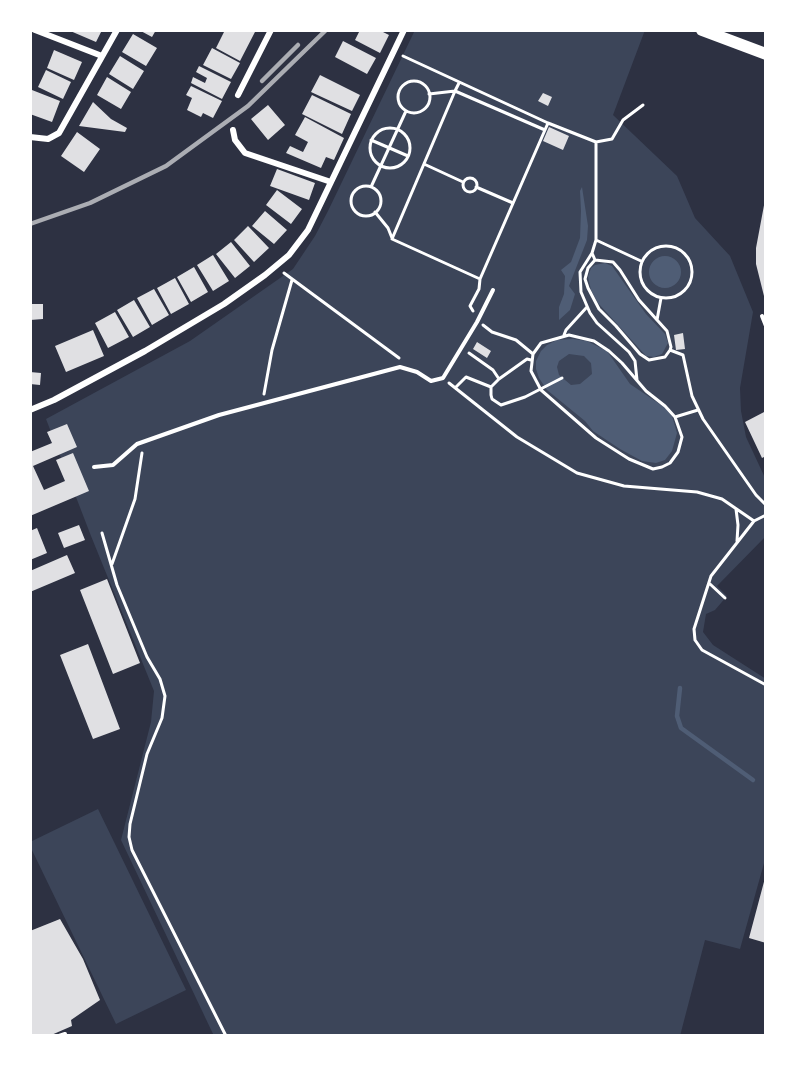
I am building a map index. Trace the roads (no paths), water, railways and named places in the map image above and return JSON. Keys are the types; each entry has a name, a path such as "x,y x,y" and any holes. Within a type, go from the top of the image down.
{"main road":[{"path":"702,30 766,54"}],"street":[{"path":"35,30 102,56"},
{"path":"30,137 48,139 59,133 117,30"},
{"path":"238,95 271,30"},
{"path":"30,410 145,351 224,304 289,255 308,230 404,30"},
{"path":"233,130 235,140 245,153 331,182"}],"lane":[{"path":"94,467 113,465 137,444 219,415 400,367 417,372 431,381 443,378 477,322 493,290"},
{"path":"762,316 766,326"},
{"path":"59,1036 64,1034"}],"waterway":[{"path":"680,688 677,716 681,728 753,780"}],"railway":[{"path":"30,224 90,203 166,166 248,106 326,30"},
{"path":"262,81 298,45"}]}
